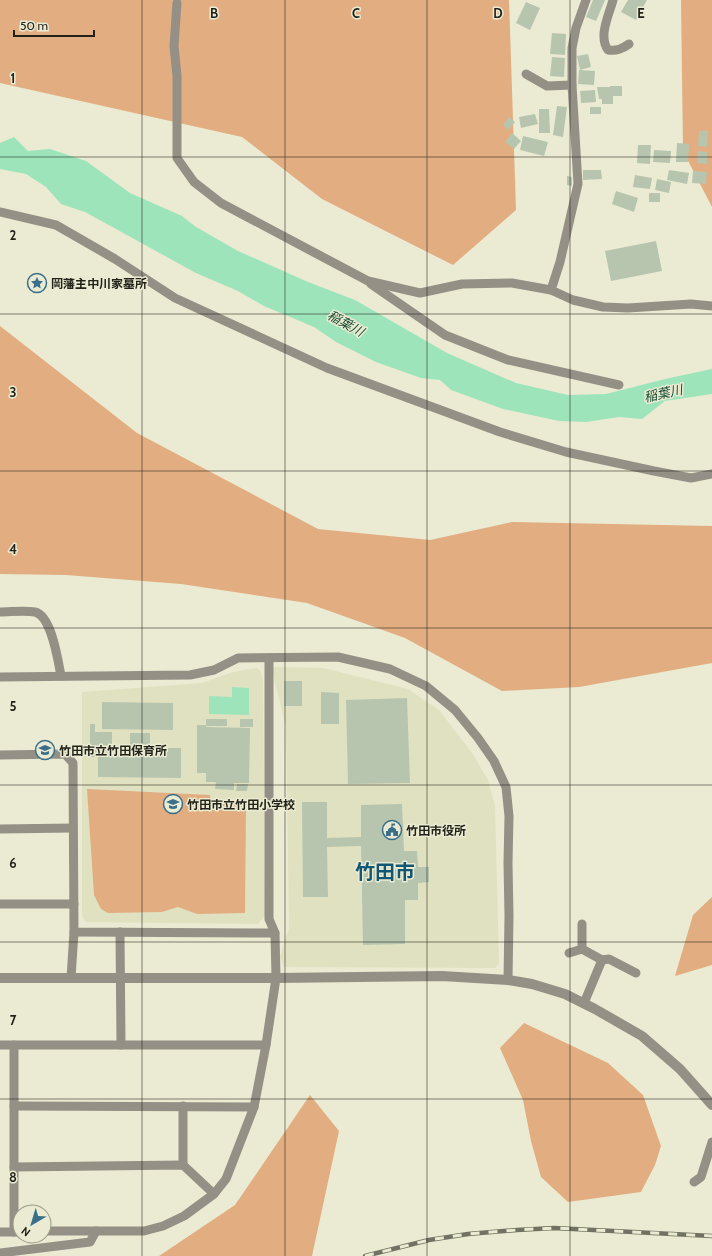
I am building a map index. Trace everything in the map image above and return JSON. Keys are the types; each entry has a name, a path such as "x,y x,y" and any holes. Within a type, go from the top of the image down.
{"street":[{"path":"551,290 560,262 578,184 572,85 572,48 576,28 586,0"},
{"path":"613,0 603,35 604,45 608,50 615,51 628,44"},
{"path":"177,3 174,46 177,76 177,158 194,182 221,202 368,281 445,334 508,360 619,385"},
{"path":"526,74 547,86 572,85"},
{"path":"0,212 56,225 115,259 175,298 328,368 500,432 573,453 654,471 691,478 712,474"},
{"path":"368,281 420,293 462,284 512,283 551,290 573,300 603,307 628,308 691,304 712,306"},
{"path":"0,612 36,612 44,618 49,626 61,676"},
{"path":"0,677 190,675 214,670 238,658 338,657 390,669 426,686 455,710 478,738 494,760 506,787 509,816 508,980"},
{"path":"52,1231 144,1231 163,1226 184,1216 214,1194 226,1179 254,1107 266,1045 276,978 275,933 269,919 268,658"},
{"path":"0,755 65,754 73,764 74,932 71,978"},
{"path":"0,829 73,828"},
{"path":"0,904 74,904"},
{"path":"582,924 582,949"},
{"path":"74,932 275,933"},
{"path":"120,932 121,1045"},
{"path":"570,953 582,949 602,960 609,959 636,973"},
{"path":"584,1003 602,960"},
{"path":"0,978 276,978 442,976 508,980 532,984 565,994 642,1036 680,1069 712,1105"},
{"path":"0,1045 266,1045"},
{"path":"14,1045 14,1167 16,1204"},
{"path":"14,1106 254,1107"},
{"path":"183,1165 184,1106"},
{"path":"694,1182 701,1177 712,1142"},
{"path":"14,1167 183,1165 214,1194"},
{"path":"0,1253 90,1242 96,1231"},
{"path":"0,1232 12,1232"}],"shaded area":[{"path":"0,0 509,0 516,210 453,265 322,199 242,137 0,83"},
{"path":"681,0 712,0 712,207 683,151"},
{"path":"0,326 137,433 318,529 430,540 512,522 712,526 712,663 579,687 502,691 405,638 307,603 181,584 66,575 0,574"},
{"name":"竹田市役所","path":"271,667 323,668 408,689 439,710 472,753 488,780 495,806 499,963 495,968 284,967 280,956 289,929 286,726"},
{"name":"竹田市立竹田小学校","path":"256,668 260,670 263,680 265,915 258,924 85,922 82,915 82,692 202,683 233,672"},
{"path":"87,789 210,795 211,803 246,805 245,913 197,914 178,907 162,912 108,913 101,909 94,895"},
{"path":"712,897 712,965 675,976 693,915"},
{"path":"524,1023 608,1063 643,1095 661,1146 655,1165 641,1192 568,1202 541,1177 531,1141 523,1100 500,1048"},
{"path":"310,1095 339,1131 312,1256 159,1256 235,1205"}],"water":[{"name":"稲葉川","path":"14,137 28,151 50,149 86,161 130,193 182,216 196,227 238,251 308,282 355,300 447,353 516,383 568,395 606,394 712,369 712,394 665,401 642,419 619,417 586,422 559,421 503,409 451,390 440,380 421,378 376,362 336,342 314,327 264,306 238,291 196,273 85,212 61,204 46,187 26,174 0,169 0,143"},
{"path":"232,687 249,688 249,715 209,714 209,696 232,697"}],"building":[{"path":"593,0 605,0 596,21 586,17"},
{"path":"628,0 647,0 636,20 621,12"},
{"path":"526,2 540,8 530,30 516,23"},
{"path":"552,33 566,34 565,55 550,54"},
{"path":"588,54 591,67 580,70 577,56"},
{"path":"552,57 565,58 564,77 550,76"},
{"path":"579,70 595,71 594,85 578,84"},
{"path":"622,86 622,96 613,96 613,104 602,104 602,99 599,99 597,87"},
{"path":"595,90 596,102 581,103 580,91"},
{"path":"557,106 567,107 563,137 553,135"},
{"path":"590,107 601,107 601,114 590,114"},
{"path":"539,109 549,109 550,133 539,133"},
{"path":"535,114 538,124 521,128 519,117"},
{"path":"509,117 515,122 508,130 503,125"},
{"path":"699,131 708,131 707,147 698,146"},
{"path":"512,133 521,141 514,149 505,142"},
{"path":"523,136 548,142 544,156 520,150"},
{"path":"677,143 689,144 688,162 676,162"},
{"path":"638,145 651,145 650,164 637,163"},
{"path":"654,150 671,151 670,163 653,162"},
{"path":"698,151 707,152 707,164 697,163"},
{"path":"583,170 601,170 602,179 583,180"},
{"path":"669,170 689,173 687,184 667,180"},
{"path":"693,171 707,172 706,184 692,183"},
{"path":"635,175 652,178 650,189 633,187"},
{"path":"567,176 572,177 572,186 567,185"},
{"path":"657,179 671,182 669,193 655,190"},
{"path":"616,191 638,198 634,212 612,204"},
{"path":"649,193 660,193 660,202 649,202"},
{"path":"656,241 662,271 611,281 605,251"},
{"path":"284,681 302,681 302,706 284,706"},
{"path":"321,692 339,693 339,724 321,724"},
{"path":"407,698 410,783 348,784 346,700"},
{"path":"102,702 173,703 173,730 102,729"},
{"path":"206,719 227,719 227,726 206,726"},
{"path":"240,719 253,719 253,727 240,727"},
{"path":"90,724 95,724 95,732 112,732 112,754 130,754 130,733 150,733 150,752 163,752 163,748 181,748 181,778 98,777 98,757 90,757"},
{"path":"197,725 206,725 206,727 250,728 249,783 234,783 234,790 215,789 216,782 206,782 206,773 197,773"},
{"path":"237,784 248,784 247,791 236,791"},
{"path":"302,802 327,802 327,838 361,837 361,805 402,804 404,851 417,851 418,867 429,867 429,882 418,883 418,900 405,900 405,944 363,945 361,846 327,847 328,897 303,897"}],"railway":[{"path":"365,1256 429,1240 468,1234 517,1230 554,1228 712,1236"}],"place":[{"name":"岡藩主中川家墓所","path":"37,283"},
{"name":"竹田市立竹田保育所","path":"45,750"},
{"name":"竹田市立竹田小学校","path":"173,804"},
{"name":"竹田市役所","path":"392,830"}],"district":[{"name":"竹田市","path":"385,872"}]}
